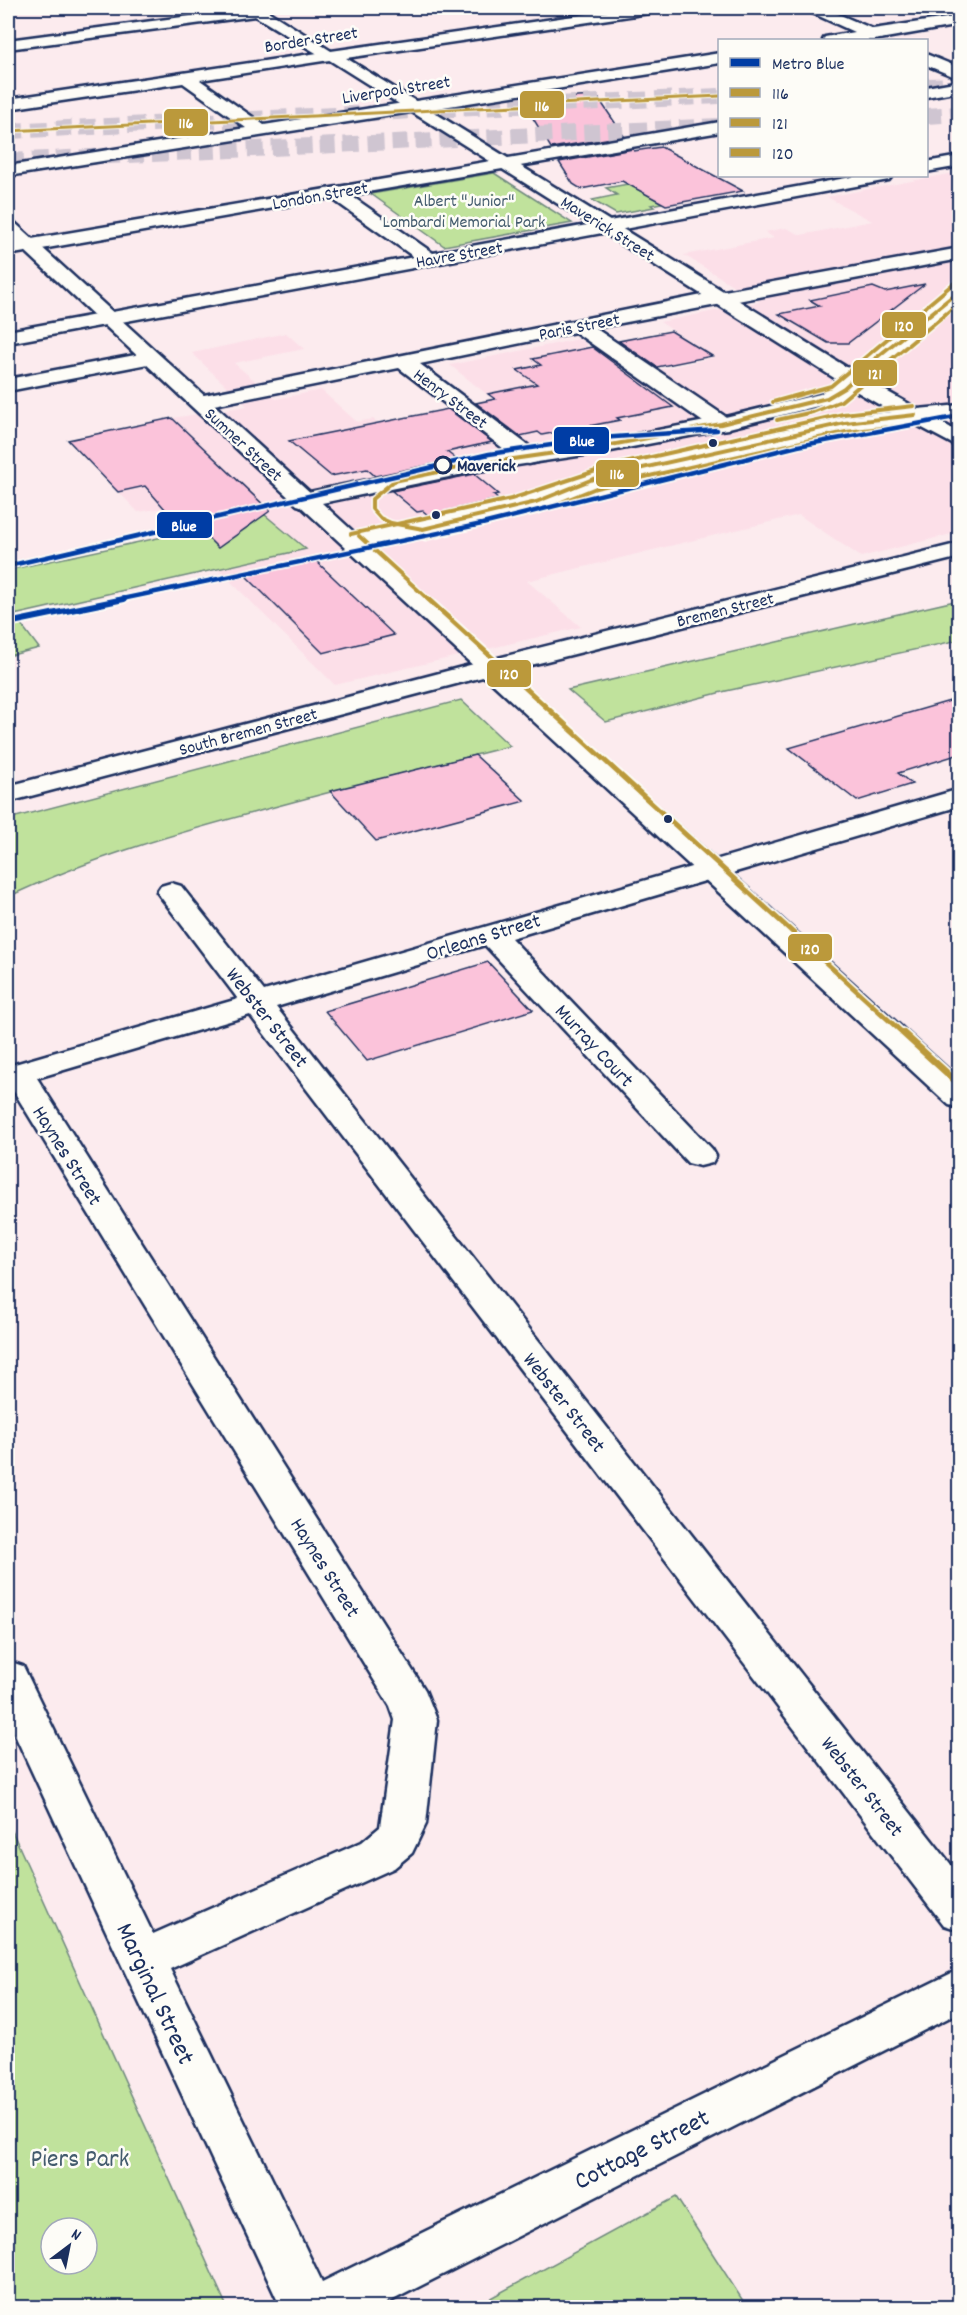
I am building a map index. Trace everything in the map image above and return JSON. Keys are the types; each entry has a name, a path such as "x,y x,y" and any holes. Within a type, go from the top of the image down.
{"street":[{"name":"Border Street","path":"8,104 656,8"},
{"path":"813,8 879,37"},
{"name":"Maverick Street","path":"8,45 258,11 852,380 960,442"},
{"path":"846,39 879,37 960,20"},
{"name":"Liverpool Street","path":"8,171 718,58"},
{"path":"928,59 960,74"},
{"path":"185,77 261,130"},
{"path":"928,92 960,86"},
{"name":"London Street","path":"17,247 718,127"},
{"path":"928,167 960,161"},
{"name":"Havre Street","path":"8,337 878,177"},
{"path":"334,192 429,259"},
{"name":"Sumner Street","path":"8,226 17,247 107,318 960,1098"},
{"name":"Paris Street","path":"199,402 719,298 960,253"},
{"path":"305,500 478,464 611,445 721,424 827,399 844,388 960,290"},
{"path":"579,326 721,424"},
{"path":"8,385 151,358"},
{"name":"Henry Street","path":"402,361 529,457"},
{"path":"352,543 536,502 593,479 845,423 960,411"},
{"path":"394,481 379,490 372,499 372,509 380,518 423,529"},
{"name":"Bremen Street","path":"489,668 960,550"},
{"name":"South Bremen Street","path":"8,794 489,668"},
{"name":"Orleans Street","path":"13,1074 960,797"},
{"name":"Webster Street","path":"171,892 960,1911"},
{"name":"Murray Court","path":"491,934 700,1156"},
{"name":"Haynes Street","path":"13,1074 410,1702 416,1720 404,1824 396,1840 378,1855 142,1959"},
{"name":"Marginal Street","path":"8,1677 308,2307"},
{"name":"Cottage Street","path":"323,2307 960,1989"}],"shaded area":[{"path":"959,172 959,532 861,557 799,515 657,549 527,581 581,627 335,685 218,569 306,549 185,532 163,508 138,512 68,440 173,418 247,406 192,353 286,333 304,349 234,363 276,399 321,390 357,422 373,419 378,423 494,400 450,365 579,339 586,344 586,347 629,377 714,357 660,322 760,302 684,255 774,238 765,232 786,228 801,235 872,221 827,197"}],"green space":[{"name":"Albert \"Junior\" Lombardi Memorial Park","path":"494,173 572,223 444,246 371,194"},
{"path":"628,184 662,203 651,205 654,207 616,214 592,200 617,195 606,188"},
{"path":"265,515 306,549 14,615 39,648 8,656 8,570"},
{"path":"959,600 959,640 726,691 606,722 568,690"},
{"path":"461,700 510,746 168,837 71,870 8,897 8,819"},
{"name":"Piers Park","path":"8,1822 227,2307 8,2307"},
{"path":"676,2197 747,2307 474,2307"}],"building":[{"path":"597,96 624,136 551,148 522,100"},
{"path":"661,147 743,191 666,205 622,181 581,189 573,184 559,162 633,149 634,151"},
{"path":"925,284 848,343 828,343 779,314 820,306 810,300 873,287 885,292"},
{"path":"671,331 712,356 657,367 619,341"},
{"path":"592,347 673,407 542,435 538,432 520,436 476,403 495,399 488,394 537,384 517,370 541,365 533,359"},
{"path":"448,409 492,442 447,452 456,459 375,476 367,469 331,476 289,441"},
{"path":"172,418 270,511 218,548 199,529 185,532 145,486 118,492 68,440"},
{"name":"Maverick","path":"474,474 498,494 493,495 498,499 428,515 423,511 417,512 392,491"},
{"path":"315,560 394,635 323,653 246,576"},
{"path":"960,698 960,754 898,773 912,784 857,801 789,748"},
{"path":"475,755 525,801 376,841 330,791"},
{"path":"488,962 533,1010 367,1061 325,1011"}],"tunnel":[{"path":"928,86 960,85"},
{"path":"8,131 718,96"},
{"path":"928,116 960,114"},
{"path":"8,161 718,126"}],"metro line":[{"name":"Blue","path":"8,623 482,524 798,446 960,416"},
{"name":"Blue","path":"8,566 489,454 600,438 717,430"}],"transit line":[{"name":"116","path":"8,131 718,96"},
{"name":"120","path":"773,402 831,386 954,283"},
{"name":"116","path":"915,415 845,423 593,479 536,502 423,529 391,523 380,518 372,509 372,499 394,481 478,464 611,445 721,424 827,398 844,388 876,358 960,290"},
{"name":"121","path":"777,420 813,412 841,401 960,302"},
{"name":"120","path":"351,534 511,499 611,466 843,414 914,406"},
{"name":"121","path":"425,538 539,511 596,488 846,432 916,424"},
{"name":"120","path":"359,536 960,1085"}],"place":[{"name":"Maverick","path":"443,465"}]}
